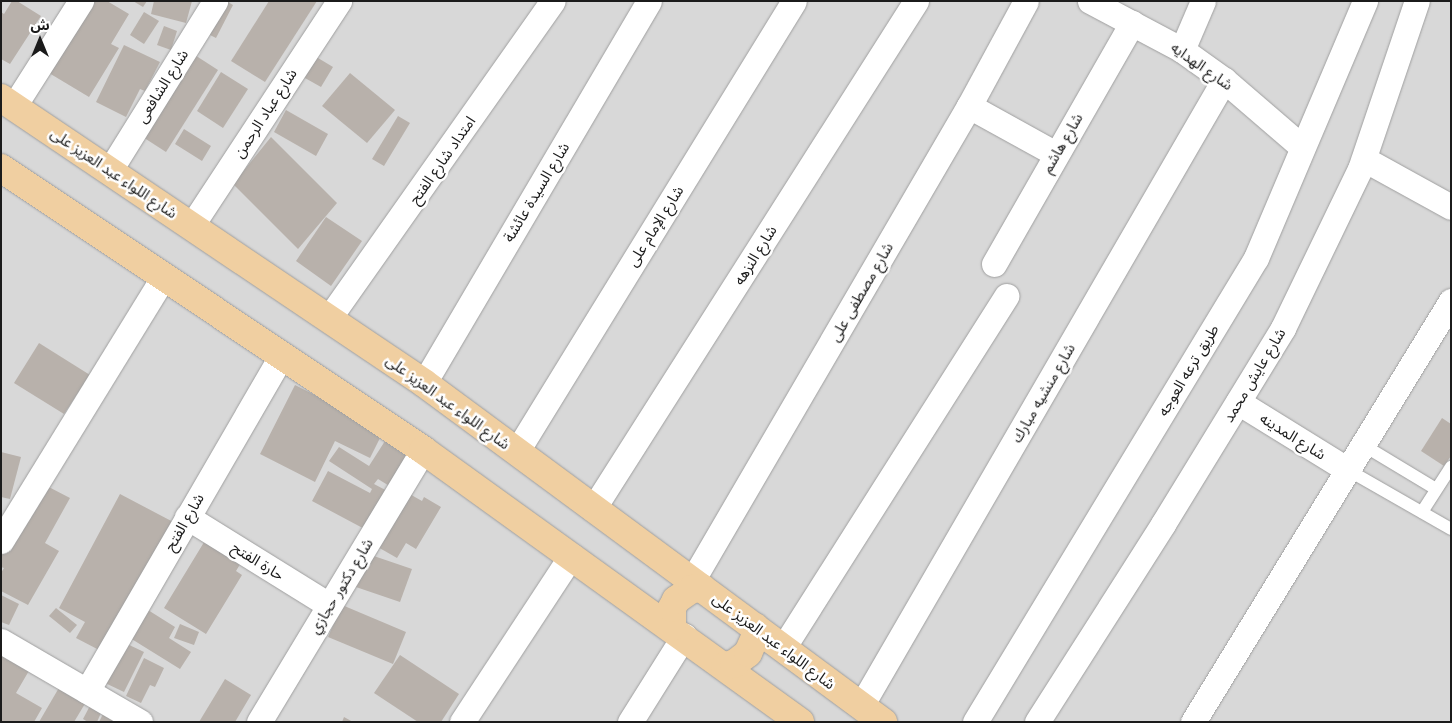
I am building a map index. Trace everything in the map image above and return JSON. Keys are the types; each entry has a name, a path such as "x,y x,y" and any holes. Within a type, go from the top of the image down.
{"main road":[{"name":"شارع اللواء عبد العزيز على","path":"8,102 424,383 883,722"},
{"path":"1,168 423,450 725,666 787,718"},
{"path":"678,632 670,618 676,600 697,584"},
{"path":"725,666 734,664 748,653 755,637 755,628"}],"street":[{"path":"8,102 81,1"},
{"name":"شارع الشافعى","path":"110,170 214,1"},
{"name":"شارع عباد الرحمن","path":"192,225 339,1"},
{"name":"امتداد شارع الفتح","path":"329,318 553,1"},
{"name":"شارع السيدة عائشة","path":"424,383 649,1"},
{"name":"شارع الإمام على","path":"517,451 794,1"},
{"name":"شارع النزهه","path":"593,509 916,1"},
{"name":"شارع مصطفى على","path":"697,584 969,106 1026,1"},
{"path":"1182,50 1203,1"},
{"name":"طريق ترعه العوجه","path":"975,722 1256,258 1365,1"},
{"name":"شارع عايش محمد","path":"1037,722 1163,524 1283,328 1364,159 1417,1"},
{"name":"شارع الهدايه","path":"1105,4 1132,23 1182,50 1224,80 1302,147"},
{"name":"شارع هاشم","path":"994,264 1132,23"},
{"name":"شارع منشيه مبارك","path":"861,706 1224,80"},
{"path":"969,106 1056,154"},
{"path":"1364,159 1451,207"},
{"path":"1,541 164,276"},
{"path":"783,648 1006,296"},
{"path":"1193,722 1451,301"},
{"name":"شارع الفتح","path":"87,691 282,354"},
{"name":"شارع المدينه","path":"1238,402 1348,470"},
{"name":"شارع دكتور حجازي","path":"259,722 423,450"},
{"name":"حارة الفتح","path":"187,517 329,605"},
{"path":"462,722 570,556"},
{"path":"630,722 678,632"},
{"path":"1,641 140,722"}],"lane":[{"path":"1363,445 1436,489"},
{"path":"1422,512 1451,467"},
{"path":"1348,470 1451,529"}],"shaded area":[{"path":"1,1 1451,1 1451,722 1,722"}],"building":[{"path":"12,1 17,1 41,16 10,64 1,59 1,12 4,14"},
{"path":"87,1 107,1 129,14 111,44 119,48 89,97 44,70"},
{"path":"133,1 147,1 143,7"},
{"path":"154,1 192,1 186,23 151,14"},
{"path":"226,1 233,5 216,38 204,32"},
{"path":"269,1 317,1 265,82 231,61"},
{"path":"144,12 159,21 144,44 130,35"},
{"path":"164,26 177,31 171,50 157,45"},
{"path":"124,45 160,62 145,91 140,89 126,117 96,102"},
{"path":"187,50 218,70 166,152 135,132"},
{"path":"308,52 333,67 321,87 296,73"},
{"path":"221,72 248,89 223,128 197,111"},
{"path":"350,73 395,110 367,143 322,106"},
{"path":"286,110 328,134 316,156 274,132"},
{"path":"398,116 410,123 384,166 372,159"},
{"path":"184,129 211,146 202,161 175,144"},
{"path":"271,137 337,203 298,249 233,184"},
{"path":"326,217 362,241 331,286 296,261"},
{"path":"39,343 90,375 64,414 14,383"},
{"path":"295,385 384,430 370,458 335,441 315,482 260,454"},
{"path":"1442,418 1451,424 1451,456 1444,466 1421,451"},
{"path":"385,441 410,458 391,487 378,479 374,484 393,494 372,533 312,501 328,471 370,493 372,489 329,461 339,447 369,466"},
{"path":"1,452 21,457 10,499 1,497"},
{"path":"41,483 70,498 45,543 59,551 28,605 1,591 1,573 4,568 1,567 1,556"},
{"path":"406,492 422,501 424,497 441,507 416,549 406,543 397,558 376,546"},
{"path":"120,494 177,524 101,651 76,638 85,622 59,608"},
{"path":"209,534 245,556 236,571 242,575 206,634 164,608"},
{"path":"365,553 412,569 400,602 353,586"},
{"path":"1,595 19,604 9,625 1,622"},
{"path":"342,605 406,632 393,664 328,637"},
{"path":"56,608 77,625 70,633 49,616"},
{"path":"148,610 175,627 169,638 191,652 180,669 130,638"},
{"path":"180,624 199,632 194,645 174,638"},
{"path":"123,642 144,652 124,692 103,682"},
{"path":"1,653 30,669 16,693 42,708 34,722 1,722"},
{"path":"400,655 459,694 441,722 418,722 374,693"},
{"path":"144,658 164,668 155,687 150,685 141,703 126,696"},
{"path":"225,679 251,695 235,722 199,722"},
{"path":"60,686 86,702 74,722 39,722"},
{"path":"93,700 104,706 97,722 88,722 83,719"},
{"path":"106,708 131,722 99,722"},
{"path":"344,717 353,722 342,722"}]}
